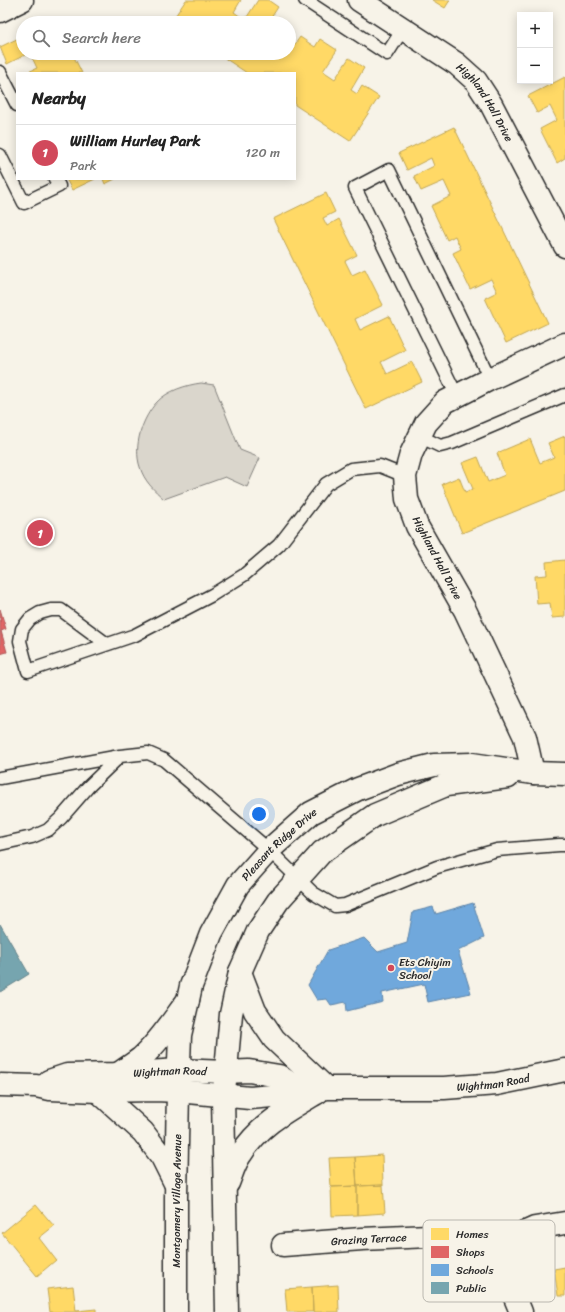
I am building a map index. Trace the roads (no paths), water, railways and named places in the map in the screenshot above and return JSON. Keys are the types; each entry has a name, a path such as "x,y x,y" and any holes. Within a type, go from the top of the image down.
{"street":[{"path":"0,11 22,0"},
{"name":"Highland Hall Drive","path":"359,0 457,64 476,81 491,104 565,246"},
{"name":"Highland Hall Drive","path":"533,773 525,737 465,610 417,526 408,499 405,476 411,454 426,423 445,402 565,344"},
{"name":"Pleasant Ridge Drive","path":"178,1081 180,1035 191,986 214,927 238,885 269,850 311,813 358,789 398,774 434,765 472,764 533,773 565,774"},
{"name":"Pleasant Ridge Drive","path":"224,1096 231,1014 240,972 258,931 278,901 322,852 375,815 446,785 533,773"},
{"path":"225,1189 240,1155 254,1136 277,1117 326,1088 274,1039 255,1011 240,972"},
{"path":"117,1074 141,1058 165,1033 188,1000"},
{"name":"Wightman Road","path":"36,1086 67,1075 117,1074 178,1081 224,1096 250,1098 272,1096 301,1090 326,1088 444,1088 497,1084 565,1070"},
{"name":"Wightman Road","path":"0,1085 36,1086 50,1089 98,1091 155,1090 178,1081 225,1072 249,1071 279,1076 301,1090"},
{"name":"Montgomery Village Avenue","path":"176,1312 178,1081"},
{"path":"98,1091 143,1132 162,1157 176,1184"},
{"path":"224,1096 227,1312"},
{"path":"555,1225 565,1223"},
{"name":"Grazing Terrace","path":"283,1245 423,1236"},
{"path":"518,1302 522,1312"}],"lane":[{"path":"306,0 387,54 404,29"},
{"path":"0,72 16,103"},
{"path":"0,155 24,202 59,186 56,180"},
{"path":"457,396 354,188 389,170 490,379"},
{"path":"419,436 440,446 452,443 565,396"},
{"path":"107,644 61,610 40,612 30,619 22,629 20,641 28,671 135,635 212,595 244,575 279,545 326,484 351,469 380,466 405,476"},
{"path":"0,778 120,756 148,753 164,760 269,850 313,893 324,901 335,906 345,905 437,867 497,850 565,845"},
{"path":"0,844 32,837 48,830 61,818 88,787 120,756"}],"place":[{"name":"William Hurley Park","path":"40,533"},
{"name":"Ets Chiyim School","path":"391,968"}]}
